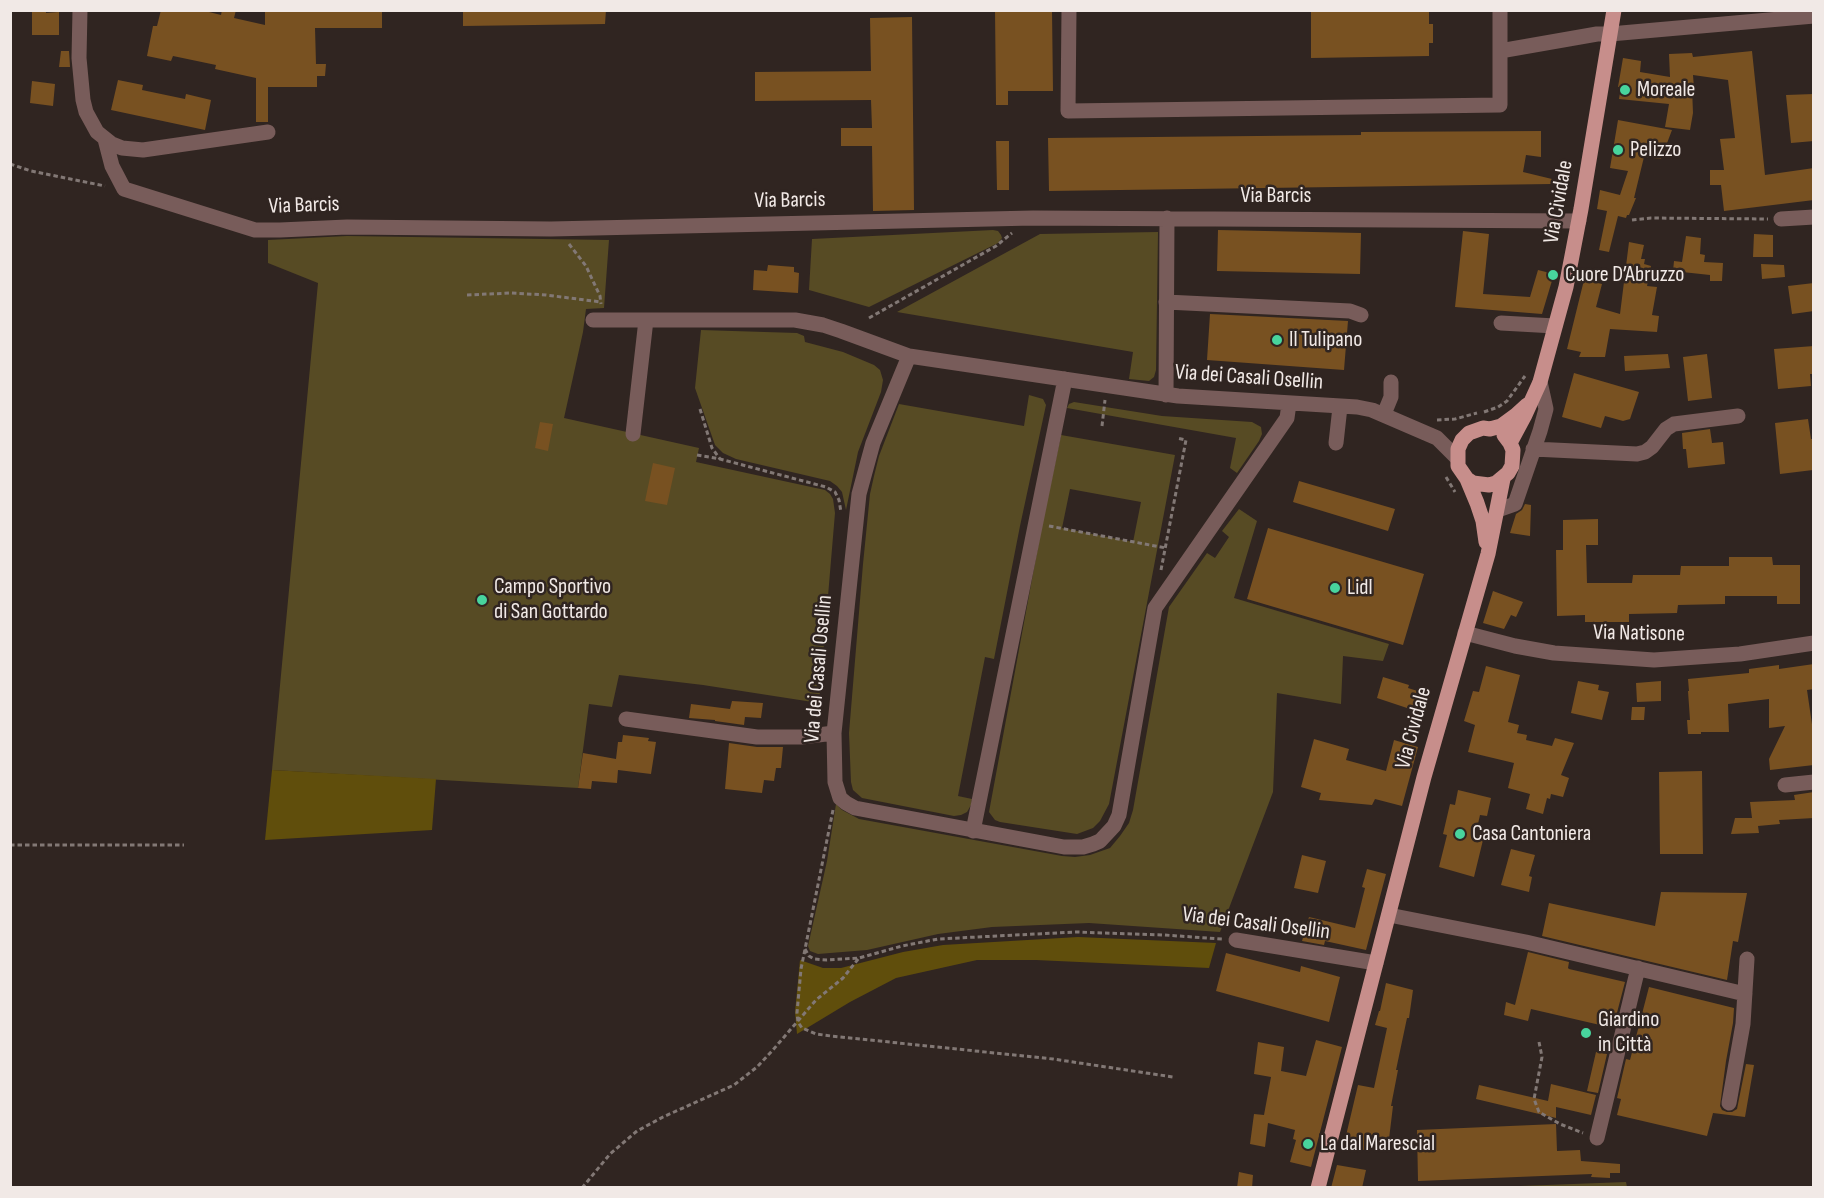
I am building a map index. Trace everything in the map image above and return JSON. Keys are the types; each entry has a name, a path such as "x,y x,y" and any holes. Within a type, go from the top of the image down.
{"main road":[{"name":"Via Cividale","path":"1510,443 1540,382 1566,287 1614,10"},
{"name":"Via Cividale","path":"1469,433 1483,428 1501,426 1532,399"},
{"path":"1490,429 1505,436 1519,467"},
{"path":"1457,458 1458,448 1469,433"},
{"name":"Via Cividale","path":"1457,458 1484,521 1488,554"},
{"name":"Via Cividale","path":"1318,1188 1421,788 1488,554 1503,479 1519,467"},
{"path":"1467,479 1473,483 1489,485 1503,479"}],"street":[{"path":"80,10 83,100 90,121 105,139 122,148 143,150 268,132"},
{"path":"1069,10 1068,111 1500,105 1500,10"},
{"path":"1500,51 1597,34 1814,16"},
{"path":"105,139 112,165 124,189"},
{"name":"Via Barcis","path":"124,189 255,230 347,226 551,230 1033,218 1579,221"},
{"path":"1781,219 1814,217"},
{"path":"1166,394 1167,218"},
{"path":"1166,302 1350,310 1361,315"},
{"path":"599,320 808,322 841,331 909,356"},
{"path":"633,434 646,320"},
{"path":"1501,323 1555,326"},
{"name":"Via dei Casali Osellin","path":"835,782 834,734 860,494 873,443 909,356 1191,398 1340,406 1372,410 1437,438 1457,458"},
{"path":"973,831 1065,379"},
{"path":"1384,414 1391,397 1391,382"},
{"path":"1498,510 1515,504 1519,467 1533,449 1546,409 1540,382"},
{"path":"835,782 840,798 849,806 973,831 1074,848 1094,844 1108,834 1119,815 1155,608 1287,418 1289,404"},
{"path":"1336,443 1340,406"},
{"path":"1533,449 1637,454 1652,447 1666,429 1674,424 1738,416"},
{"path":"1437,438 1469,433"},
{"name":"Via Natisone","path":"1465,633 1554,653 1654,660 1740,654 1814,643"},
{"path":"626,719 757,737 834,734"},
{"path":"1785,785 1814,782"},
{"path":"1389,915 1526,942 1745,994"},
{"name":"Via dei Casali Osellin","path":"1236,940 1377,963"},
{"path":"1729,1103 1743,1024 1747,959"},
{"path":"1597,1138 1638,968"}],"path":[{"path":"10,164 32,171 124,189"},
{"path":"869,318 996,246 1033,218"},
{"path":"1632,220 1652,218 1781,219"},
{"path":"551,230 564,239 581,259 597,287 601,302 599,320"},
{"path":"468,295 511,293 601,302"},
{"path":"1434,420 1455,419 1490,411 1511,396 1525,375"},
{"path":"1102,426 1106,400"},
{"path":"700,409 712,448 720,459"},
{"path":"1160,576 1186,440 1178,438"},
{"path":"697,455 826,487 835,492 841,513"},
{"path":"1443,469 1455,493"},
{"path":"1035,524 1166,548"},
{"path":"835,782 834,805 798,990 797,1013 798,1022 802,1028 809,1032 831,1036 1053,1059 1173,1077"},
{"path":"10,845 184,846"},
{"name":"Via dei Casali Osellin","path":"805,947 809,956 814,959 827,960 860,958 938,939 1076,932 1236,940"},
{"path":"582,1188 610,1154 638,1131 741,1079 765,1059 816,1000 843,978 860,958"},
{"path":"1539,1042 1542,1057 1534,1100 1539,1112 1560,1124 1597,1138"}],"shaded area":[{"path":"998,231 1001,235 1002,238 998,243 869,307 809,290 812,239"},
{"path":"1158,232 1156,370 1154,377 1149,381 1129,379 1133,352 897,312 1040,234"},
{"name":"Campo Sportivo di San Gottardo","path":"347,236 609,240 604,308 586,309 564,418 699,448 696,462 825,490 830,494 835,513 819,703 619,675 612,707 589,704 578,788 272,770 318,283 268,263 268,240"},
{"path":"701,330 797,333 804,336 805,342 843,352 874,365 880,370 883,380 881,392 858,452 846,510 842,492 830,481 736,459 723,453 715,445 695,388"},
{"path":"1029,395 1043,399 1046,405 994,659 985,657 958,796 972,799 971,805 967,812 954,816 862,798 853,790 851,782 849,733 863,564 874,476 879,456 899,404 1024,426"},
{"path":"1074,402 1162,416 1252,422 1261,427 1262,434 1237,473 1230,468 1236,438 1067,408"},
{"path":"1061,435 1175,455 1109,804 1100,821 1093,828 1077,834 1000,822 995,820 989,812","holes":["1070,489 1141,502 1133,542 1062,528"]},
{"path":"1239,509 1257,521 1234,598 1389,644 1383,661 1343,656 1341,704 1277,693 1273,792 1220,932 1089,923 992,927 938,934 867,950 818,954 810,951 808,946 827,861 836,804 859,819 1062,856 1090,855 1110,848 1129,823 1133,810 1169,607 1207,553 1215,558 1229,537 1222,531"},
{"path":"272,770 436,779 432,830 265,840"},
{"path":"1078,937 1216,943 1209,968 1036,960 977,960 896,978 797,1034 795,1012 800,960 823,968 841,968 903,952 943,945"},
{"path":"1626,1182 1627,1187 1493,1187"}],"building":[{"path":"161,10 201,10 221,15 222,10 236,10 234,18 265,25 265,10 382,10 382,28 315,28 316,64 326,64 325,76 317,76 317,87 268,87 268,122 256,122 256,78 215,69 216,65 173,56 171,61 147,56 153,26 157,26"},
{"path":"463,10 606,10 605,24 463,26"},
{"path":"995,10 1052,10 1053,91 1008,91 1008,105 996,105"},
{"path":"1311,10 1429,10 1429,24 1433,24 1433,43 1429,43 1429,56 1311,58"},
{"path":"32,11 59,12 59,35 32,35"},
{"path":"912,17 914,210 873,211 872,146 841,146 841,128 872,128 871,100 755,101 755,72 871,71 870,18"},
{"path":"61,51 69,51 70,67 59,67"},
{"path":"1752,51 1765,175 1814,168 1814,200 1724,211 1721,185 1710,185 1710,170 1724,170 1720,139 1735,138 1728,80 1693,75 1693,113 1690,130 1665,127 1669,104 1619,99 1621,87 1618,87 1623,58 1641,61 1640,72 1670,77 1669,54 1692,53 1693,57"},
{"path":"118,80 143,85 142,90 185,99 186,94 211,100 205,130 111,110"},
{"path":"32,81 55,84 53,106 30,103"},
{"path":"1814,94 1814,141 1791,143 1786,95"},
{"path":"1618,120 1672,130 1661,159 1644,157 1634,198 1636,198 1626,218 1618,216 1609,252 1599,250 1607,211 1597,209 1600,190 1620,195 1628,171 1610,168"},
{"path":"1541,131 1541,157 1526,155 1523,172 1552,179 1551,184 1049,191 1048,138"},
{"path":"996,141 1009,141 1009,190 997,190"},
{"path":"1218,230 1361,233 1360,274 1217,271"},
{"path":"1463,231 1489,234 1483,294 1530,297 1538,270 1554,274 1542,314 1455,307"},
{"path":"1754,234 1773,235 1773,257 1753,257"},
{"path":"1686,236 1701,238 1700,254 1705,255 1704,262 1723,263 1722,281 1710,281 1710,275 1673,271 1674,261 1682,262"},
{"path":"1629,242 1644,245 1641,259 1645,259 1644,264 1651,266 1647,286 1657,287 1652,315 1659,316 1657,332 1610,329 1605,357 1579,357 1581,352 1567,349 1584,280 1602,284 1596,307 1620,314"},
{"path":"1761,264 1784,265 1785,277 1762,279"},
{"path":"768,265 794,267 794,272 799,273 798,293 753,290 754,270 767,271"},
{"path":"1814,283 1814,311 1792,314 1788,286"},
{"name":"Il Tulipano","path":"1210,314 1348,321 1344,370 1207,360"},
{"path":"1814,346 1814,374 1810,374 1811,386 1778,389 1774,349"},
{"path":"1668,354 1670,368 1625,371 1624,356"},
{"path":"1707,354 1712,398 1688,401 1683,357"},
{"path":"1574,373 1639,392 1630,419 1623,421 1605,416 1601,428 1562,417"},
{"path":"1808,419 1814,446 1813,470 1780,474 1775,423"},
{"path":"540,422 553,424 548,451 535,448"},
{"path":"1710,429 1712,443 1723,442 1725,464 1688,468 1682,433"},
{"path":"653,463 675,468 667,505 645,501"},
{"path":"1299,481 1395,509 1388,531 1293,502"},
{"path":"1525,504 1531,505 1530,536 1510,533 1516,514"},
{"path":"1598,519 1598,545 1586,545 1587,583 1632,583 1633,575 1680,575 1681,566 1729,566 1729,557 1772,557 1773,565 1800,565 1800,604 1777,604 1777,596 1725,596 1725,604 1678,605 1677,613 1629,614 1629,622 1585,622 1585,615 1557,616 1556,550 1563,550 1563,520"},
{"name":"Lidl","path":"1268,528 1424,574 1403,645 1247,599"},
{"path":"1493,591 1523,602 1516,617 1511,615 1504,629 1483,623"},
{"path":"1814,664 1814,689 1807,690 1814,738 1814,765 1770,770 1769,759 1785,726 1769,728 1769,699 1728,704 1729,732 1688,734 1687,720 1690,720 1688,679 1749,673 1749,669 1779,665 1779,669"},
{"path":"1486,666 1520,675 1508,722 1519,725 1517,733 1527,735 1526,740 1552,746 1555,738 1574,743 1561,775 1569,778 1563,797 1551,794 1550,799 1547,798 1543,814 1526,809 1530,794 1508,788 1514,763 1468,752 1475,725 1464,721 1473,691 1479,692"},
{"path":"1383,677 1409,685 1408,688 1430,695 1426,711 1408,706 1407,708 1377,698"},
{"path":"1578,681 1599,685 1598,690 1609,692 1602,720 1571,713"},
{"path":"1661,681 1661,701 1637,702 1636,683"},
{"path":"732,701 763,703 761,718 745,717 744,725 689,718 691,704 730,709"},
{"path":"1632,707 1645,707 1644,720 1631,720"},
{"path":"623,735 649,738 648,741 656,742 651,774 618,770 617,783 592,781 591,789 578,788 583,753 616,759 618,742 622,742"},
{"path":"1314,739 1349,749 1346,760 1386,771 1394,740 1418,747 1402,806 1375,799 1372,805 1319,800 1321,793 1301,787"},
{"path":"729,743 757,747 783,747 781,768 776,768 774,781 764,780 762,793 725,789"},
{"path":"1702,771 1703,854 1660,854 1659,772"},
{"name":"Casa Cantoniera","path":"1458,790 1491,798 1487,816 1480,815 1475,837 1483,840 1474,877 1439,867 1447,835 1443,834 1450,804 1455,805"},
{"path":"1814,792 1814,818 1779,820 1780,824 1758,826 1759,833 1731,834 1735,818 1752,818 1750,802 1795,800 1794,795"},
{"path":"1511,849 1535,855 1529,876 1532,877 1529,892 1501,885"},
{"path":"1302,855 1326,861 1318,893 1294,888"},
{"path":"1367,869 1386,874 1366,950 1325,941 1324,945 1302,941 1309,917 1355,928 1365,888 1362,887"},
{"path":"1661,892 1747,893 1738,942 1733,941 1727,980 1542,936 1549,903 1655,926"},
{"path":"1528,952 1569,962 1569,969 1625,982 1613,1028 1531,1009 1528,1021 1504,1015 1506,1002 1515,1005"},
{"path":"1226,953 1300,972 1301,966 1340,977 1329,1022 1216,991"},
{"path":"1386,983 1413,990 1409,1018 1407,1018 1396,1070 1398,1070 1391,1106 1393,1106 1389,1139 1367,1135 1364,1150 1344,1144 1358,1085 1374,1088 1387,1028 1375,1025"},
{"path":"1649,987 1734,1008 1720,1106 1727,1112 1737,1109 1746,1064 1754,1065 1745,1117 1713,1113 1707,1136 1617,1115 1621,1099 1617,1098 1626,1059 1630,1060"},
{"path":"1316,1040 1342,1047 1311,1167 1290,1162 1296,1140 1293,1139 1295,1130 1268,1123 1265,1147 1250,1144 1254,1114 1264,1115 1271,1077 1254,1074 1258,1042 1284,1047 1281,1071 1306,1076"},
{"path":"1596,1052 1607,1054 1598,1093 1587,1091"},
{"path":"1551,1084 1596,1095 1591,1115 1556,1107 1556,1118 1476,1099 1479,1085 1548,1101"},
{"path":"1556,1124 1557,1151 1580,1150 1581,1161 1620,1164 1620,1173 1610,1173 1610,1178 1591,1177 1592,1174 1418,1181 1417,1130"},
{"path":"1337,1165 1366,1170 1362,1188 1331,1188"},
{"path":"1239,1172 1253,1175 1252,1188 1237,1188"}],"place":[{"name":"Moreale","path":"1625,90"},
{"name":"Pelizzo","path":"1618,150"},
{"name":"Cuore D’Abruzzo","path":"1553,275"},
{"name":"Il Tulipano","path":"1277,340"},
{"name":"Lidl","path":"1335,588"},
{"name":"Campo Sportivo di San Gottardo","path":"482,600"},
{"name":"Casa Cantoniera","path":"1460,834"},
{"name":"Giardino in Città","path":"1586,1033"},
{"name":"La dal Marescial","path":"1308,1144"}]}
